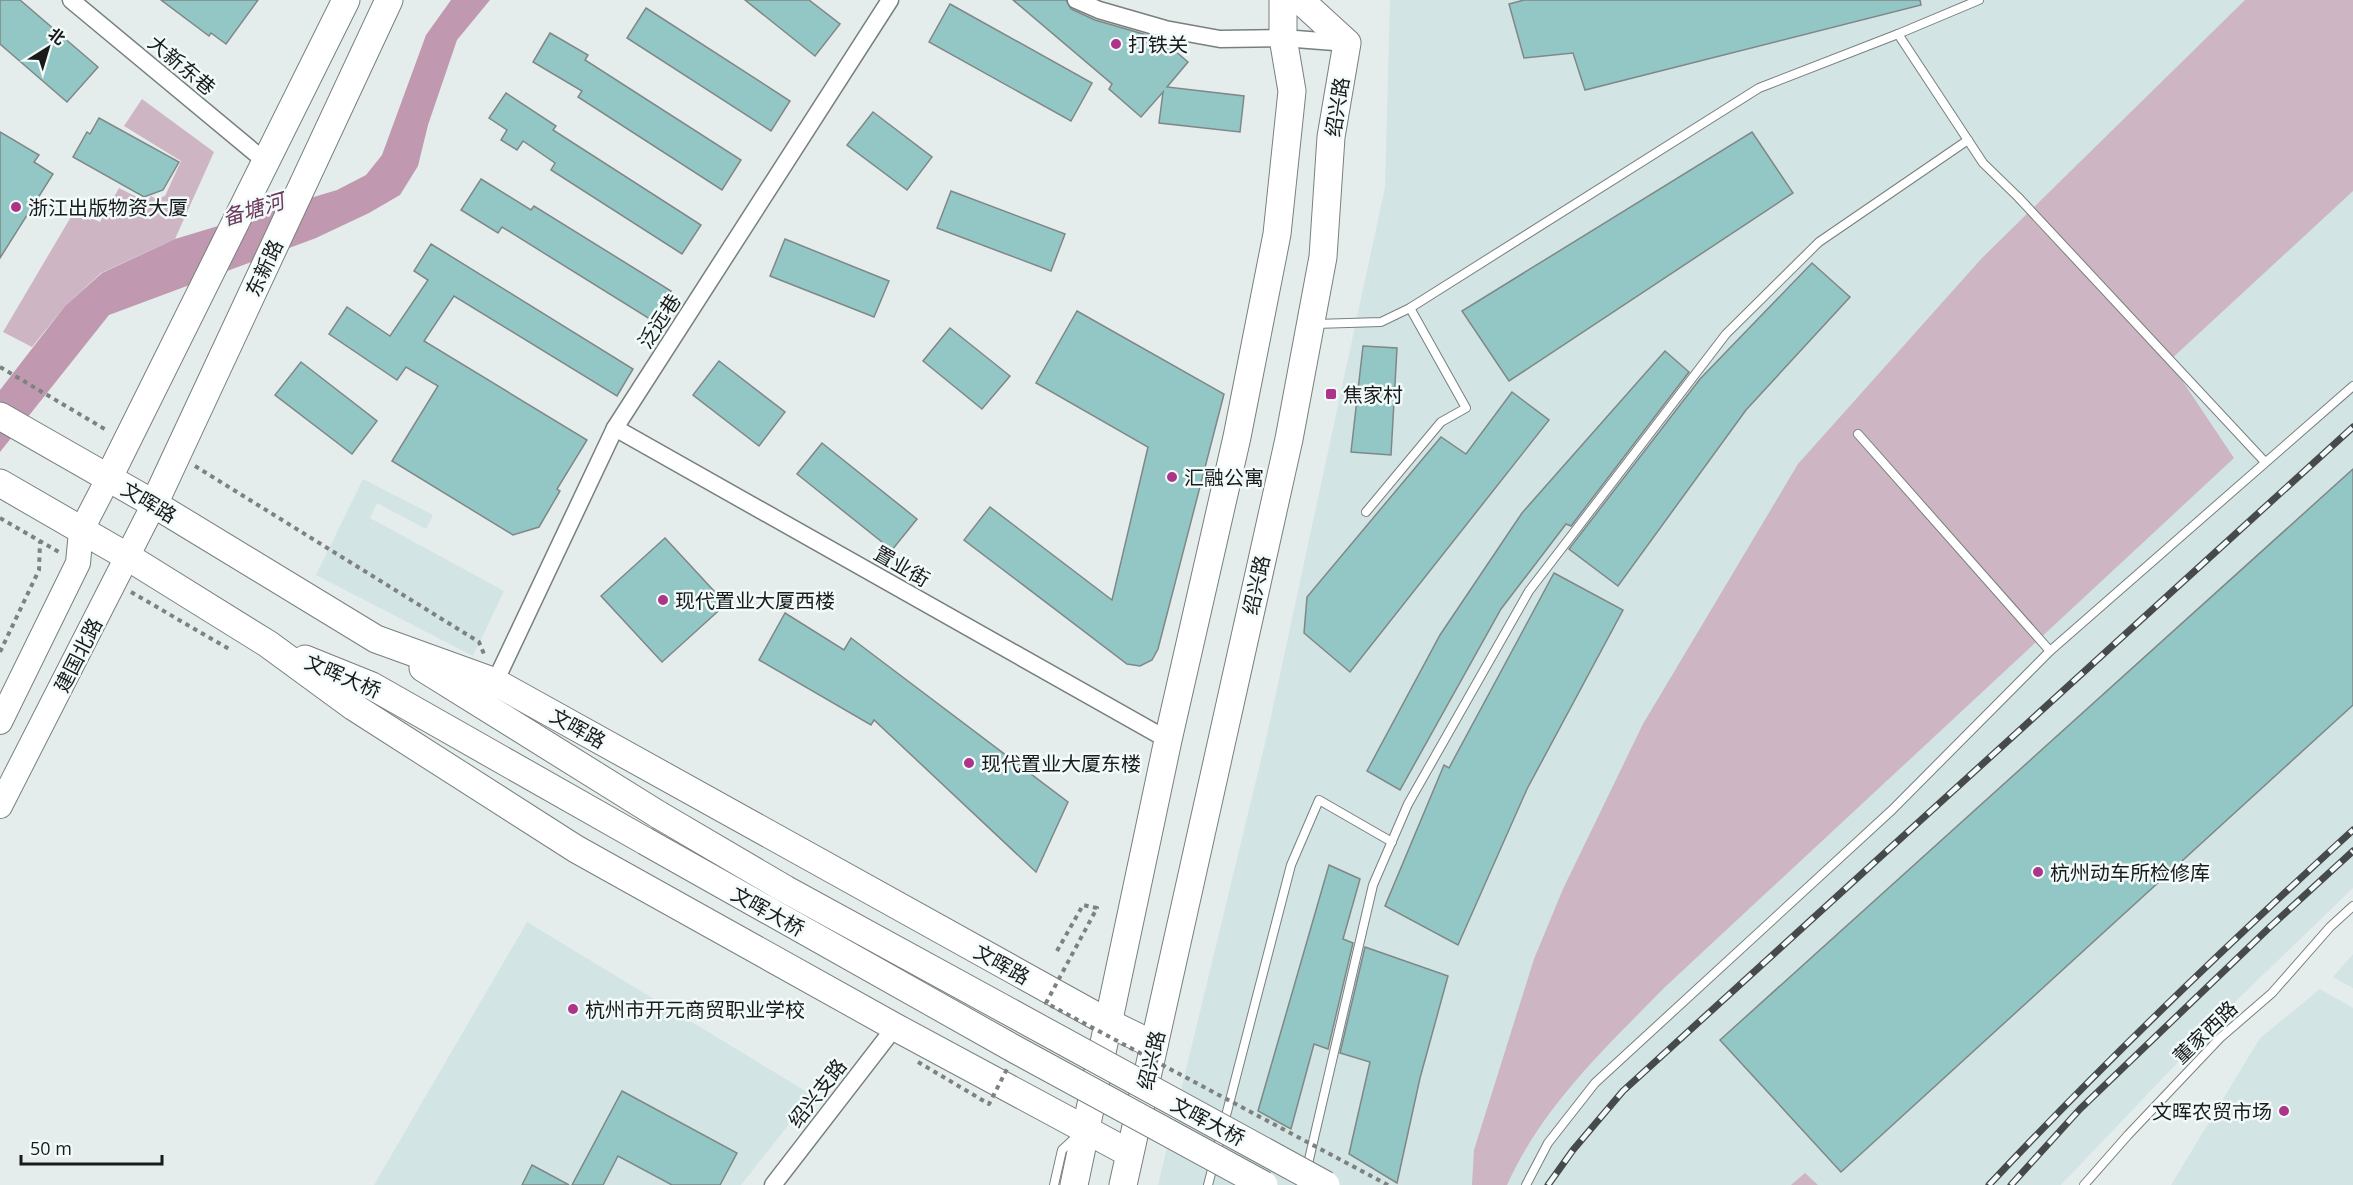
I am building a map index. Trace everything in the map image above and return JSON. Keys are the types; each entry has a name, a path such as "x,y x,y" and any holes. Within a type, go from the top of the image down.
{"main road":[{"path":"109,477 346,0"},
{"name":"东新路","path":"154,504 389,0"},
{"path":"1074,1185 1168,741 1237,437 1277,234 1292,91 1283,38 1283,0"},
{"path":"1300,0 1347,43"},
{"name":"绍兴路","path":"1123,1185 1288,439 1323,257 1331,137 1347,43"},
{"name":"文晖路","path":"0,416 109,477 376,639 495,682 1109,1023 1154,1045"},
{"name":"建国北路","path":"0,722 78,563 81,531 109,477"},
{"path":"3,485 128,556 268,644 354,707 576,849 895,1027 1129,1153"},
{"name":"建国北路","path":"0,806 154,504"},
{"name":"文晖大桥","path":"376,639 659,815 785,889 1326,1185"},
{"name":"文晖大桥","path":"268,644 372,686 1008,1046 1264,1185"}],"street":[{"name":"大新东巷","path":"71,0 266,162"},
{"name":"泛远巷","path":"495,682 615,428 890,0"},
{"path":"1076,0 1099,10 1165,29 1220,39 1283,38 1347,43"},
{"name":"置业街","path":"615,428 1168,741"},
{"name":"绍兴支路","path":"773,1185 895,1027"}],"lane":[{"path":"1310,324 1381,322 1410,308 1759,87 1898,34 1979,0"},
{"path":"1898,34 1983,163 2018,197 2265,462"},
{"path":"1304,1185 1314,1130 1373,885 1408,804 1529,591 1726,334 1819,242 1968,140"},
{"path":"1366,512 1441,422 1466,408 1410,308"},
{"path":"1526,1185 1548,1143 1594,1083 1892,810 2050,651 2353,386"},
{"path":"1858,434 2050,651"},
{"path":"1208,1185 1291,865 1319,800 1392,842"},
{"name":"董家西路","path":"2084,1185 2220,1038 2272,993 2330,927 2353,906"},
{"path":"1054,1185 1062,1150 1085,1128"}],"path":[{"path":"0,367 126,442"},
{"path":"175,459 197,466 479,642 495,682"},
{"path":"0,652 39,570 40,541"},
{"path":"1057,951 1083,905 1097,908 1046,1003 1388,1185"},
{"path":"918,1062 989,1104 1007,1068 1017,1074"}],"shaded area":[{"path":"451,0 490,0 457,40 428,125 418,166 400,195 369,213 316,238 109,315 0,452 0,390 65,306 102,273 175,239 337,190 366,175 382,155 426,35"},
{"path":"1390,0 2353,0 2353,888 2239,998 2061,1185 1158,1185 1267,735 1385,187"},
{"path":"2245,0 2353,0 2353,191 2169,361 2234,458 1665,987 1598,1055 1557,1104 1521,1157 1507,1185 1472,1185 1474,1150 1534,959 1563,889 1643,724 1798,464 1982,258"},
{"path":"142,99 214,152 175,239 101,273 65,306 32,347 3,332 75,210 100,222 119,188 147,202 151,196 156,199 165,196 181,161 124,126"},
{"path":"363,479 433,515 426,529 377,503 370,518 504,591 473,656 316,575"},
{"name":"杭州市开元商贸职业学校","path":"527,922 812,1095 741,1185 374,1185"},
{"path":"2353,954 2353,988 2333,977"},
{"name":"文晖农贸市场","path":"2320,989 2353,1008 2353,1185 2171,1185 2260,1038"},
{"path":"1805,1173 1818,1185 1791,1185"}],"building":[{"path":"0,0 20,0 98,67 67,102 0,44"},
{"path":"161,0 258,0 226,44 211,33 209,36"},
{"path":"745,0 809,0 840,24 815,56"},
{"name":"打铁关","path":"1013,0 1066,0 1071,9 1095,20 1161,39 1188,62 1167,87 1244,96 1240,132 1159,123 1163,92 1141,117 1109,89 1112,84"},
{"path":"1524,0 1920,0 1921,5 1585,90 1573,53 1524,58 1509,4"},
{"path":"950,4 1092,83 1071,121 929,42"},
{"path":"646,8 790,101 771,131 627,38"},
{"path":"550,33 588,55 585,60 741,160 722,190 578,97 582,91 533,62"},
{"path":"506,93 556,126 553,130 701,225 682,254 551,170 555,163 523,141 517,150 501,140 507,130 489,118"},
{"path":"873,112 932,157 907,190 847,145"},
{"path":"99,118 179,162 163,190 144,197 73,157 87,132 90,134"},
{"name":"浙江出版物资大厦","path":"0,132 39,155 34,162 53,174 0,258"},
{"path":"1752,132 1793,193 1509,381 1462,311"},
{"path":"481,179 531,210 534,206 671,291 653,321 502,227 498,233 461,210"},
{"path":"951,191 1065,234 1051,271 937,228"},
{"path":"785,239 889,281 874,317 770,276"},
{"path":"431,244 633,369 617,396 454,296 424,341 587,440 557,489 560,491 539,527 513,535 392,461 438,386 406,367 397,380 329,334 347,307 390,336 428,280 414,271"},
{"path":"1812,263 1850,297 1746,410 1618,586 1569,549 1700,379"},
{"name":"汇融公寓","path":"1077,311 1224,394 1158,649 1152,660 1140,666 1127,664 964,540 990,507 1112,600 1148,447 1036,383"},
{"path":"950,328 1010,376 982,409 923,361"},
{"path":"1363,346 1397,348 1391,455 1351,452"},
{"path":"1665,351 1689,372 1571,526 1566,524 1501,609 1400,790 1367,771 1440,635 1522,513"},
{"path":"719,361 785,412 759,446 693,395"},
{"path":"301,362 377,421 352,454 275,395"},
{"path":"1512,392 1549,420 1350,672 1304,633 1307,597 1441,437 1466,454"},
{"path":"822,443 917,519 892,550 797,474"},
{"name":"杭州动车所检修库","path":"2353,469 2353,705 1841,1172 1720,1040"},
{"name":"现代置业大厦西楼","path":"665,538 726,604 662,662 601,596"},
{"path":"1554,573 1623,610 1527,789 1458,945 1385,906 1444,765 1449,768"},
{"name":"现代置业大厦东楼","path":"785,613 844,650 851,638 1068,802 1036,872 874,720 871,725 759,660"},
{"path":"1329,865 1360,879 1343,939 1353,943 1328,1049 1314,1044 1291,1129 1258,1111"},
{"path":"1365,947 1448,976 1420,1078 1397,1183 1349,1154 1370,1062 1340,1053"},
{"path":"622,1091 737,1153 720,1185 672,1185 618,1156 603,1185 572,1185"},
{"path":"532,1165 569,1185 522,1185"}],"railway":[{"path":"1548,1185 1573,1150 1623,1091 2353,427"},
{"path":"1989,1185 2077,1093 2168,1004 2353,830"},
{"path":"2011,1185 2080,1109 2271,926 2353,851"}],"place":[{"name":"打铁关","path":"1116,44"},
{"name":"浙江出版物资大厦","path":"16,207"},
{"name":"焦家村","path":"1331,394"},
{"name":"汇融公寓","path":"1172,477"},
{"name":"现代置业大厦西楼","path":"663,600"},
{"name":"现代置业大厦东楼","path":"969,763"},
{"name":"杭州动车所检修库","path":"2038,872"},
{"name":"杭州市开元商贸职业学校","path":"573,1009"},
{"name":"文晖农贸市场","path":"2284,1111"}],"water label":[{"name":"备塘河","path":"253,209"}]}
